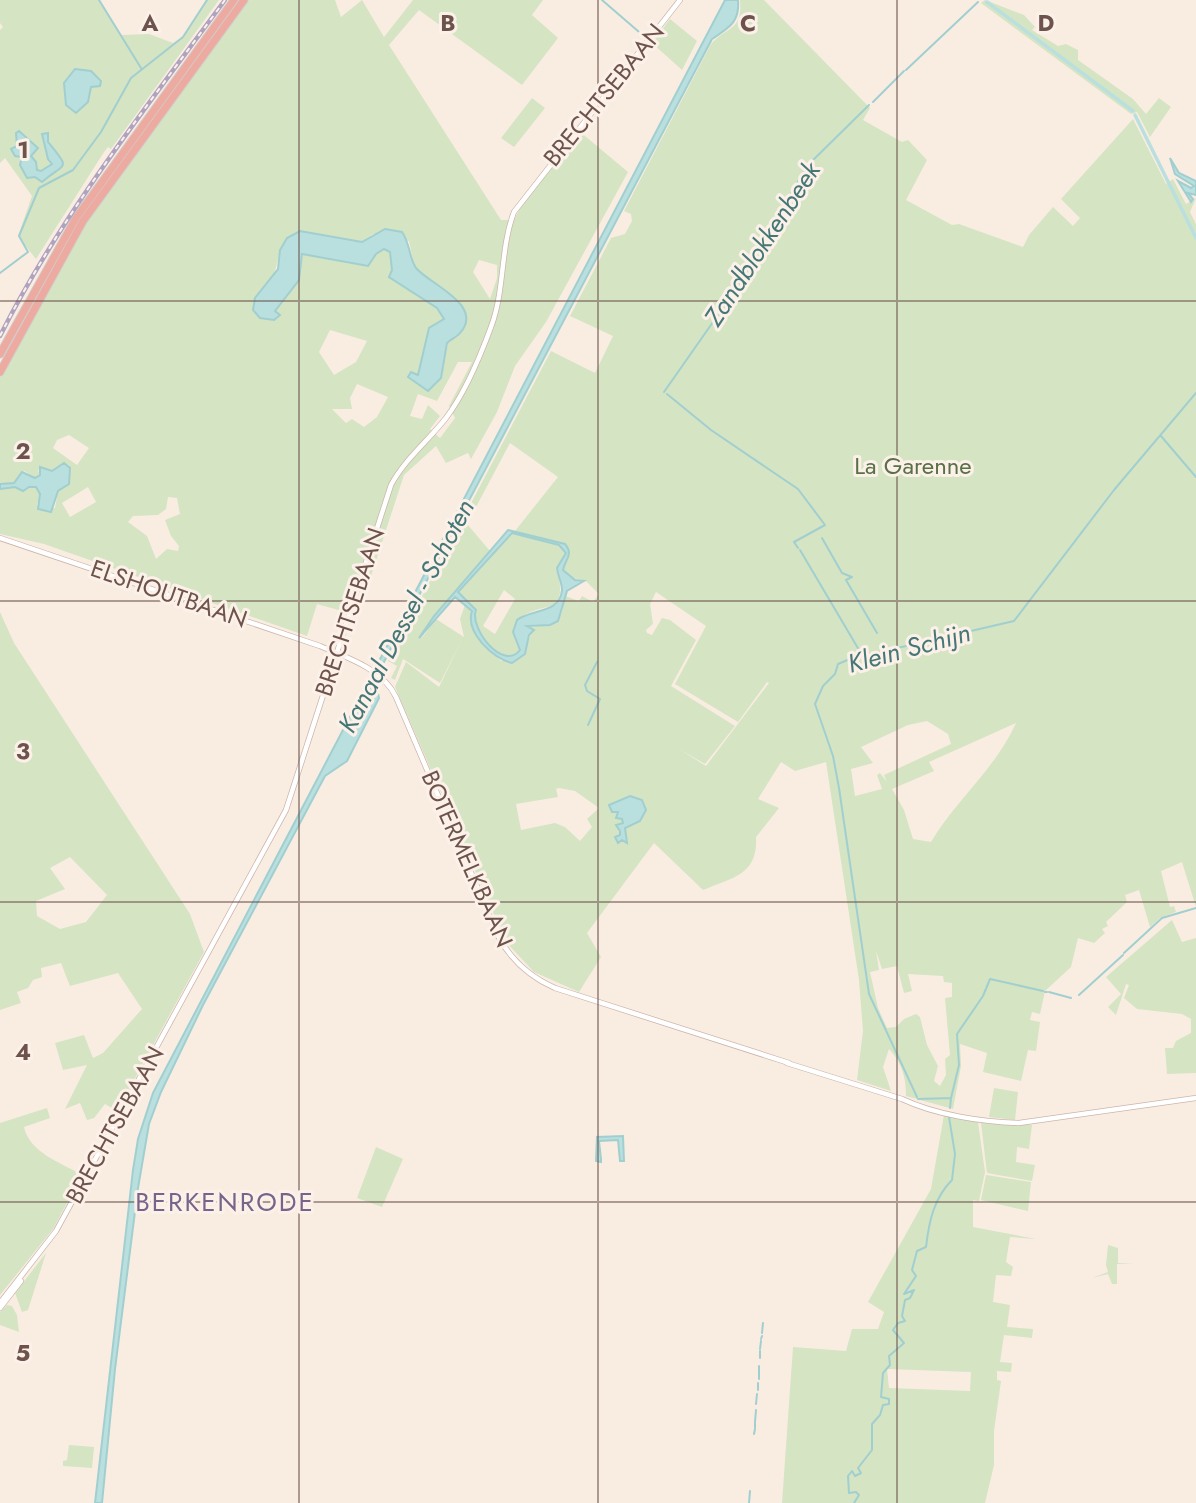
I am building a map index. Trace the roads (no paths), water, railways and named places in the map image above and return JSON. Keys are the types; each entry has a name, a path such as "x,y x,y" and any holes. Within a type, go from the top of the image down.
{"highway":[{"path":"0,354 76,218 234,0"},
{"path":"0,372 83,221 244,0"}],"main road":[{"name":"BRECHTSEBAAN","path":"0,1306 74,1200 286,810 391,485 401,468 450,412 491,327 499,298 506,240 514,212 680,0"},
{"name":"ELSHOUTBAAN","path":"0,538 337,652"},
{"name":"BOTERMELKBAAN","path":"337,652 380,677 393,691 498,936 517,962 555,988 902,1100 936,1110 1003,1122 1060,1118 1196,1098"}],"water":[{"name":"Kanaal Dessel - Schoten","path":"725,0 738,0 735,20 712,39 375,679 379,698 347,761 325,776 203,1005 161,1092 149,1124 138,1188 115,1369 102,1503 95,1503 133,1170 138,1139 153,1093"},
{"path":"75,69 91,71 101,81 100,86 91,87 88,102 76,113 66,105 64,83"},
{"path":"19,131 38,148 31,156 36,162 37,170 41,171 52,164 48,159 42,134 48,133 48,142 63,162 60,168 42,182 35,177 27,178 20,165 22,157 15,156 11,149 17,146 16,133"},
{"path":"1170,158 1179,173 1196,181 1196,195 1188,193 1193,199 1191,202 1178,181 1191,188 1194,186 1175,174"},
{"path":"385,229 402,232 416,268 452,296 466,313 466,323 460,333 447,343 441,378 428,391 408,377 411,372 418,375 429,328 444,319 437,308 389,277 392,270 390,252 384,249 376,254 368,266 302,254 299,280 275,311 280,315 274,320 260,318 253,310 255,298 278,269 280,250 287,238 300,231 362,242"},
{"path":"64,463 70,468 69,484 58,491 51,512 38,509 40,494 36,487 23,491 15,487 0,489 0,484 14,483 22,472 35,478 40,475 40,467 52,471"},
{"path":"508,530 565,544 569,554 563,570 575,580 584,581 567,591 558,621 550,625 527,626 534,630 529,635 525,654 512,663 497,656 482,643 473,627 472,611 455,597 419,638 434,616","holes":["512,533 559,545 566,553 557,568 562,587 560,598 551,607 517,620 513,632 520,650 505,656 497,652 482,636 475,618 476,610 458,592"]},
{"path":"630,796 642,800 646,810 640,821 625,828 627,843 622,840 618,843 615,837 620,835 620,831 616,825 623,823 622,819 616,818 618,812 612,812 609,805"},
{"path":"623,1136 624,1161 620,1161 618,1140 599,1141 601,1162 596,1161 597,1137"}],"waterway":[{"path":"99,0 141,68"},
{"path":"0,273 28,252 19,236 39,188 73,170 101,132 131,78 183,37 207,0"},
{"path":"602,0 646,38"},
{"name":"Zandblokkenbeek","path":"906,70 978,2"},
{"path":"987,2 1133,111"},
{"name":"Zandblokkenbeek","path":"873,102 904,71"},
{"name":"Zandblokkenbeek","path":"664,392 734,292 807,166 869,105"},
{"path":"1135,115 1196,238"},
{"name":"Klein Schijn","path":"917,1097 869,994 839,788 833,756 815,704 823,686 835,674 838,664 1014,621 1114,490 1196,393"},
{"name":"Zandblokkenbeek","path":"667,394 711,430 798,489 825,525 794,542 798,548"},
{"path":"1161,436 1196,477"},
{"name":"Zandblokkenbeek","path":"822,538 842,573 852,577 846,580 877,633"},
{"name":"Zandblokkenbeek","path":"800,550 862,655"},
{"path":"588,725 600,699 587,691 585,685 597,662"},
{"path":"1124,953 1162,918 1196,908"},
{"path":"1079,995 1123,955"},
{"path":"951,1098 959,1065 957,1034 983,996 990,979 1043,991"},
{"path":"1049,992 1071,998"},
{"name":"Klein Schijn","path":"918,1099 951,1098 950,1108"},
{"name":"Klein Schijn","path":"854,1503 859,1495 856,1492 849,1493 848,1476 852,1471 855,1476 861,1473 858,1468 872,1450 872,1424 880,1415 883,1405 889,1404 889,1399 881,1397 883,1373 890,1365 889,1356 904,1343 893,1330 898,1323 905,1321 902,1316 905,1300 910,1298 914,1290 904,1294 916,1276 912,1270 917,1251 926,1247 933,1210 952,1180 955,1154 949,1117"},
{"path":"762,1333 763,1323"},
{"path":"760,1349 761,1341"},
{"path":"760,1351 760,1358"},
{"path":"759,1366 759,1379"},
{"path":"758,1383 758,1390"},
{"path":"756,1404 757,1394"},
{"path":"755,1422 756,1410"},
{"path":"755,1423 755,1428"},
{"path":"754,1434 755,1429"},
{"path":"749,1503 750,1491"}],"railway":[{"path":"0,336 24,291 77,205 225,0"}],"district":[{"name":"BERKENRODE","path":"225,1202"}],"park label":[{"name":"La Garenne","path":"913,466"}]}
